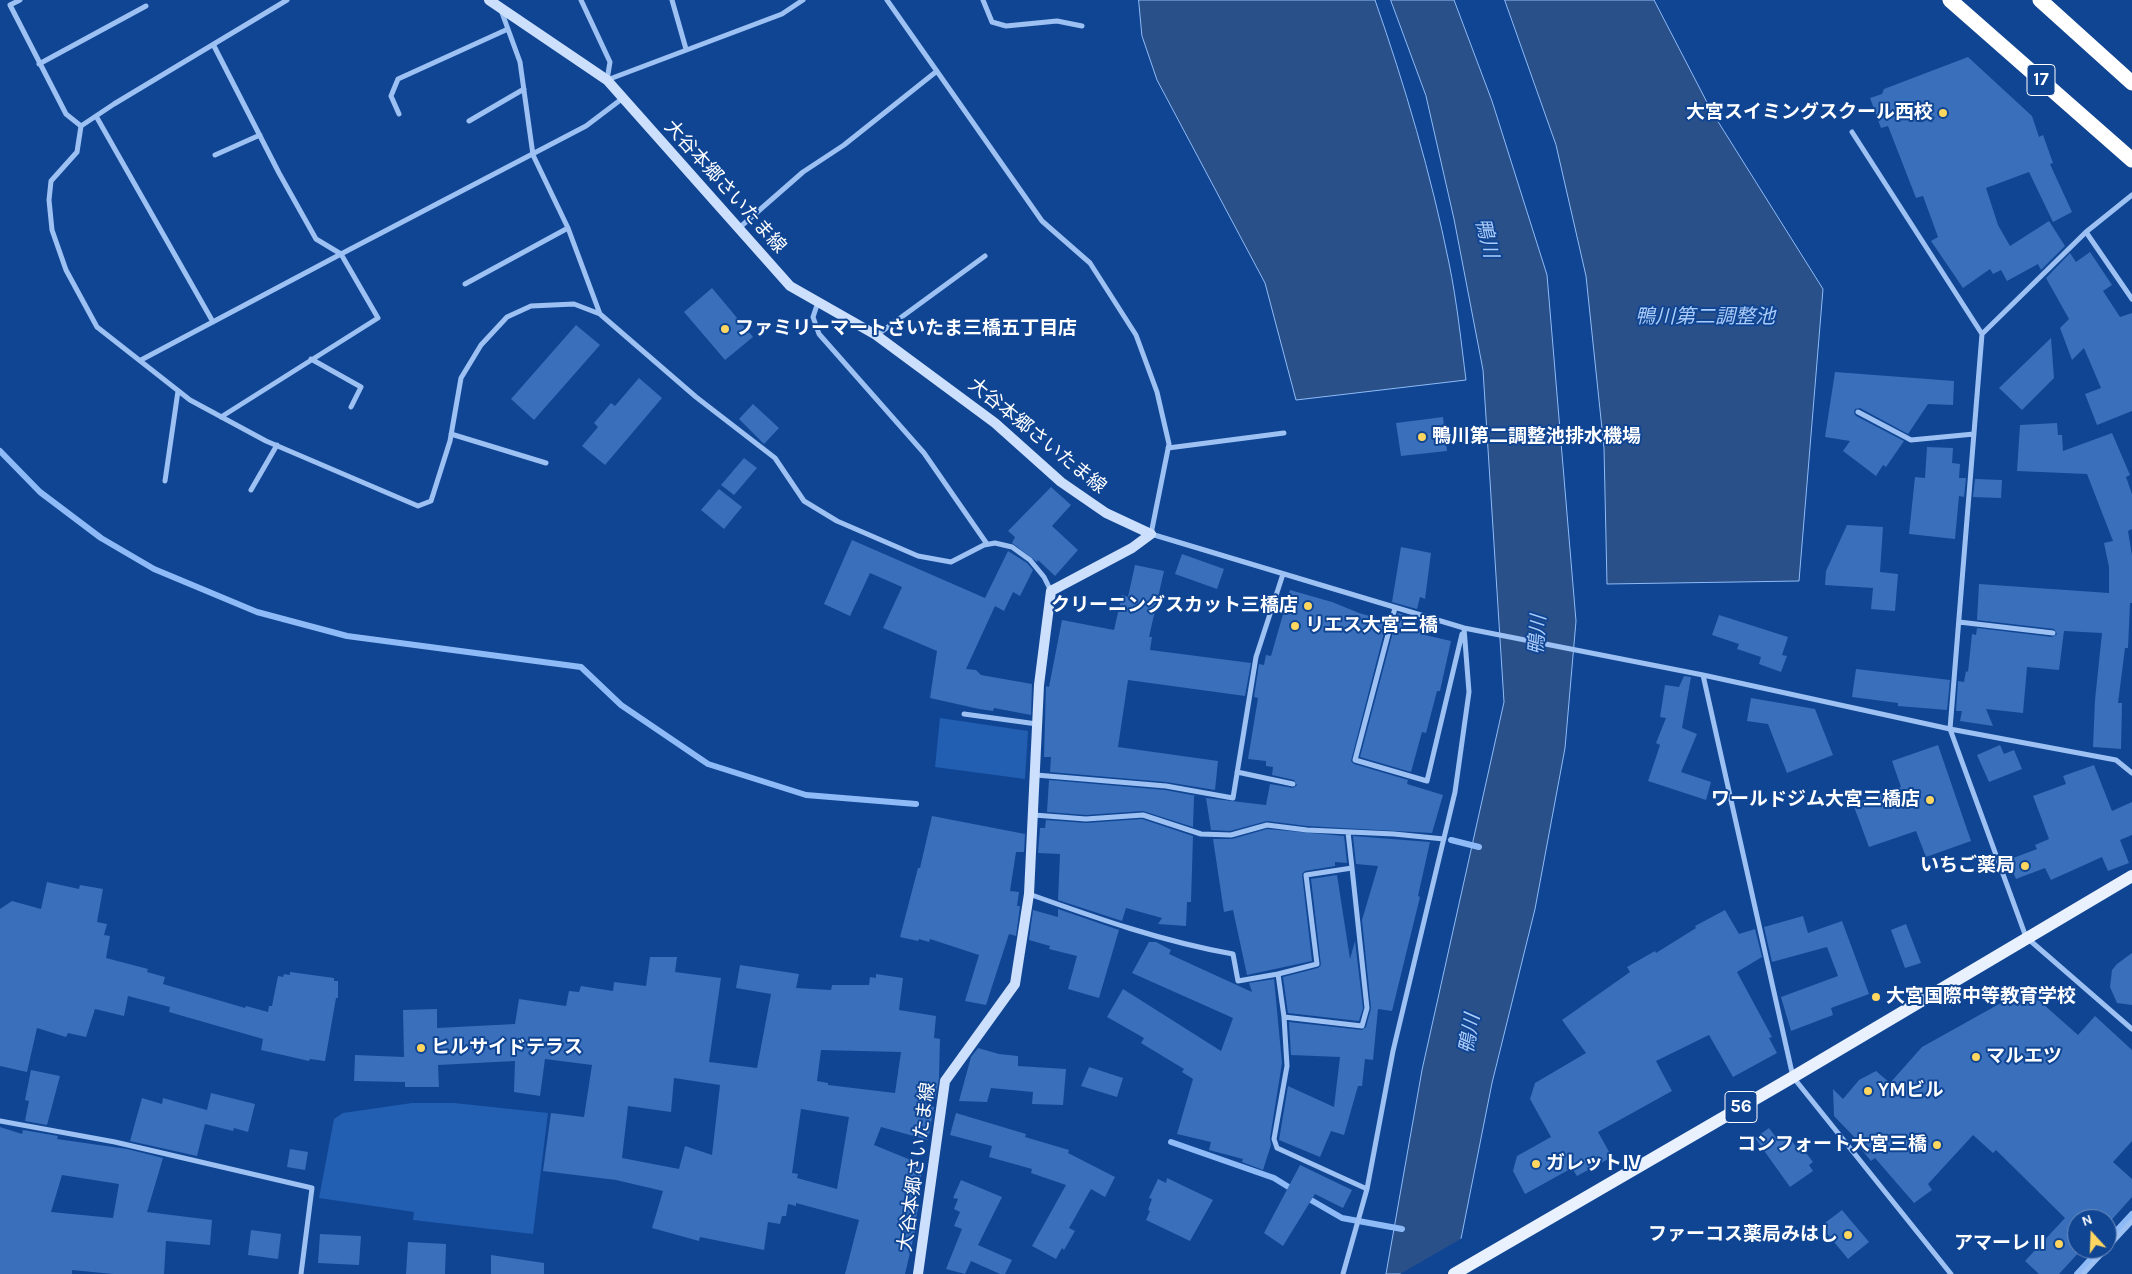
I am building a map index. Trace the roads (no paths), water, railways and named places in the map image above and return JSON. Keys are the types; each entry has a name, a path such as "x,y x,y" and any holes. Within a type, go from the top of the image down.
{"highway":[{"name":"17","path":"1950,0 2132,160"},
{"path":"2040,0 2132,83"}],"main road":[{"name":"大谷本郷さいたま線","path":"489,0 607,80 790,286 876,336 995,423 1061,482 1106,513 1150,534"},
{"path":"1051,591 1132,548 1150,534"},
{"name":"大谷本郷さいたま線","path":"918,1274 945,1081 1015,984 1029,894 1039,685 1051,591"},
{"name":"56","path":"1454,1274 1793,1077 2026,937 2132,876"}],"street":[{"path":"20,0 9,2 66,114 81,126"},
{"path":"287,0 81,126 77,152 51,181 49,200 52,230 66,270 98,327 178,391 190,400 277,445 418,506 431,501 451,434 461,378 481,345 507,317 530,306 574,304 600,314 696,397 775,458 804,501 837,521 918,556 951,562 988,544 995,543 1012,547 1030,560 1044,577 1051,591"},
{"path":"581,0 610,62 607,80"},
{"path":"672,0 686,49"},
{"path":"607,80 782,14 803,0"},
{"path":"887,0 1042,221 1090,263 1136,335 1157,392 1169,444 1150,534 1464,628 1703,675 1950,729 2116,760 2132,773"},
{"path":"983,0 992,22 1006,26 1057,21 1082,26"},
{"path":"39,64 146,6"},
{"path":"500,8 520,62 533,155 568,228 600,314"},
{"path":"399,114 391,96 398,79 508,29"},
{"path":"214,46 316,240 341,254 378,318 222,417"},
{"path":"738,228 803,172 844,146 937,71"},
{"path":"469,121 524,89"},
{"path":"141,360 533,155 586,126 623,98"},
{"path":"96,116 213,322"},
{"path":"1852,132 1982,334 1950,729 2026,937 2132,1029"},
{"path":"214,155 260,135"},
{"path":"1982,334 2086,232 2132,194"},
{"path":"464,284 568,228"},
{"path":"2086,232 2132,299"},
{"path":"876,336 985,256"},
{"path":"818,302 812,317 819,334 924,453 988,544"},
{"path":"311,359 361,387 351,408"},
{"path":"165,481 178,391"},
{"path":"1858,412 1911,440 1974,434"},
{"path":"1168,448 1284,433"},
{"path":"451,434 546,463"},
{"path":"251,490 277,445"},
{"path":"1036,774 1157,785 1233,798 1256,657 1283,574"},
{"path":"1395,608 1355,760 1427,781 1464,628"},
{"path":"1959,622 2053,633"},
{"path":"1343,1274 1367,1188 1394,1052 1455,792 1469,692 1464,628"},
{"path":"1703,675 1793,1077 1951,1274"},
{"path":"964,714 1037,724"},
{"path":"1236,772 1293,784"},
{"path":"1034,815 1086,819 1143,815 1201,834 1231,835 1267,824 1308,830 1444,839"},
{"path":"1284,1017 1362,1026 1368,1008 1348,832"},
{"path":"1029,894 1103,920 1204,948 1233,954 1238,981 1278,974 1317,964 1306,875 1352,868"},
{"path":"1278,974 1284,1017 1287,1066 1274,1139 1276,1148 1367,1188"},
{"path":"0,1121 115,1142 312,1188 301,1274"},
{"path":"2117,1238 2132,1221"},
{"path":"2083,1274 2097,1259"}],"water":[{"path":"1139,0 1375,0 1407,98 1434,196 1452,278 1466,380 1296,400 1265,283 1157,80 1142,36"},
{"name":"鴨川","path":"1391,0 1454,0 1492,101 1547,275 1576,621 1565,748 1535,909 1492,1083 1454,1274 1386,1274 1422,1070 1504,702 1483,370 1454,219 1426,96"},
{"name":"鴨川第二調整池","path":"1505,0 1654,0 1712,112 1823,289 1799,581 1607,584 1604,448 1586,276 1556,145"}],"waterway":[{"path":"0,451 40,492 101,538 154,569 257,612 347,636 581,667 621,705 708,764 806,795 916,804"},
{"path":"1451,840 1479,847"},
{"path":"1171,1142 1274,1178 1295,1191"},
{"path":"1304,1196 1342,1218 1402,1229"},
{"path":"2117,1230 2132,1214"},
{"path":"2077,1274 2091,1259"}],"place":[{"name":"大宮スイミングスクール西校","path":"1943,113"},
{"name":"ファミリーマートさいたま三橋五丁目店","path":"725,329"},
{"name":"鴨川第二調整池排水機場","path":"1422,437"},
{"name":"クリーニングスカット三橋店","path":"1308,606"},
{"name":"リエス大宮三橋","path":"1295,626"},
{"name":"ワールドジム大宮三橋店","path":"1930,800"},
{"name":"いちご薬局","path":"2025,866"},
{"name":"大宮国際中等教育学校","path":"1876,997"},
{"name":"ヒルサイドテラス","path":"421,1048"},
{"name":"マルエツ","path":"1976,1057"},
{"name":"YMビル","path":"1868,1091"},
{"name":"コンフォート大宮三橋","path":"1937,1145"},
{"name":"ガレットⅣ","path":"1536,1164"},
{"name":"ファーコス薬局みはし","path":"1848,1235"},
{"name":"アマーレⅡ","path":"2059,1244"}]}
